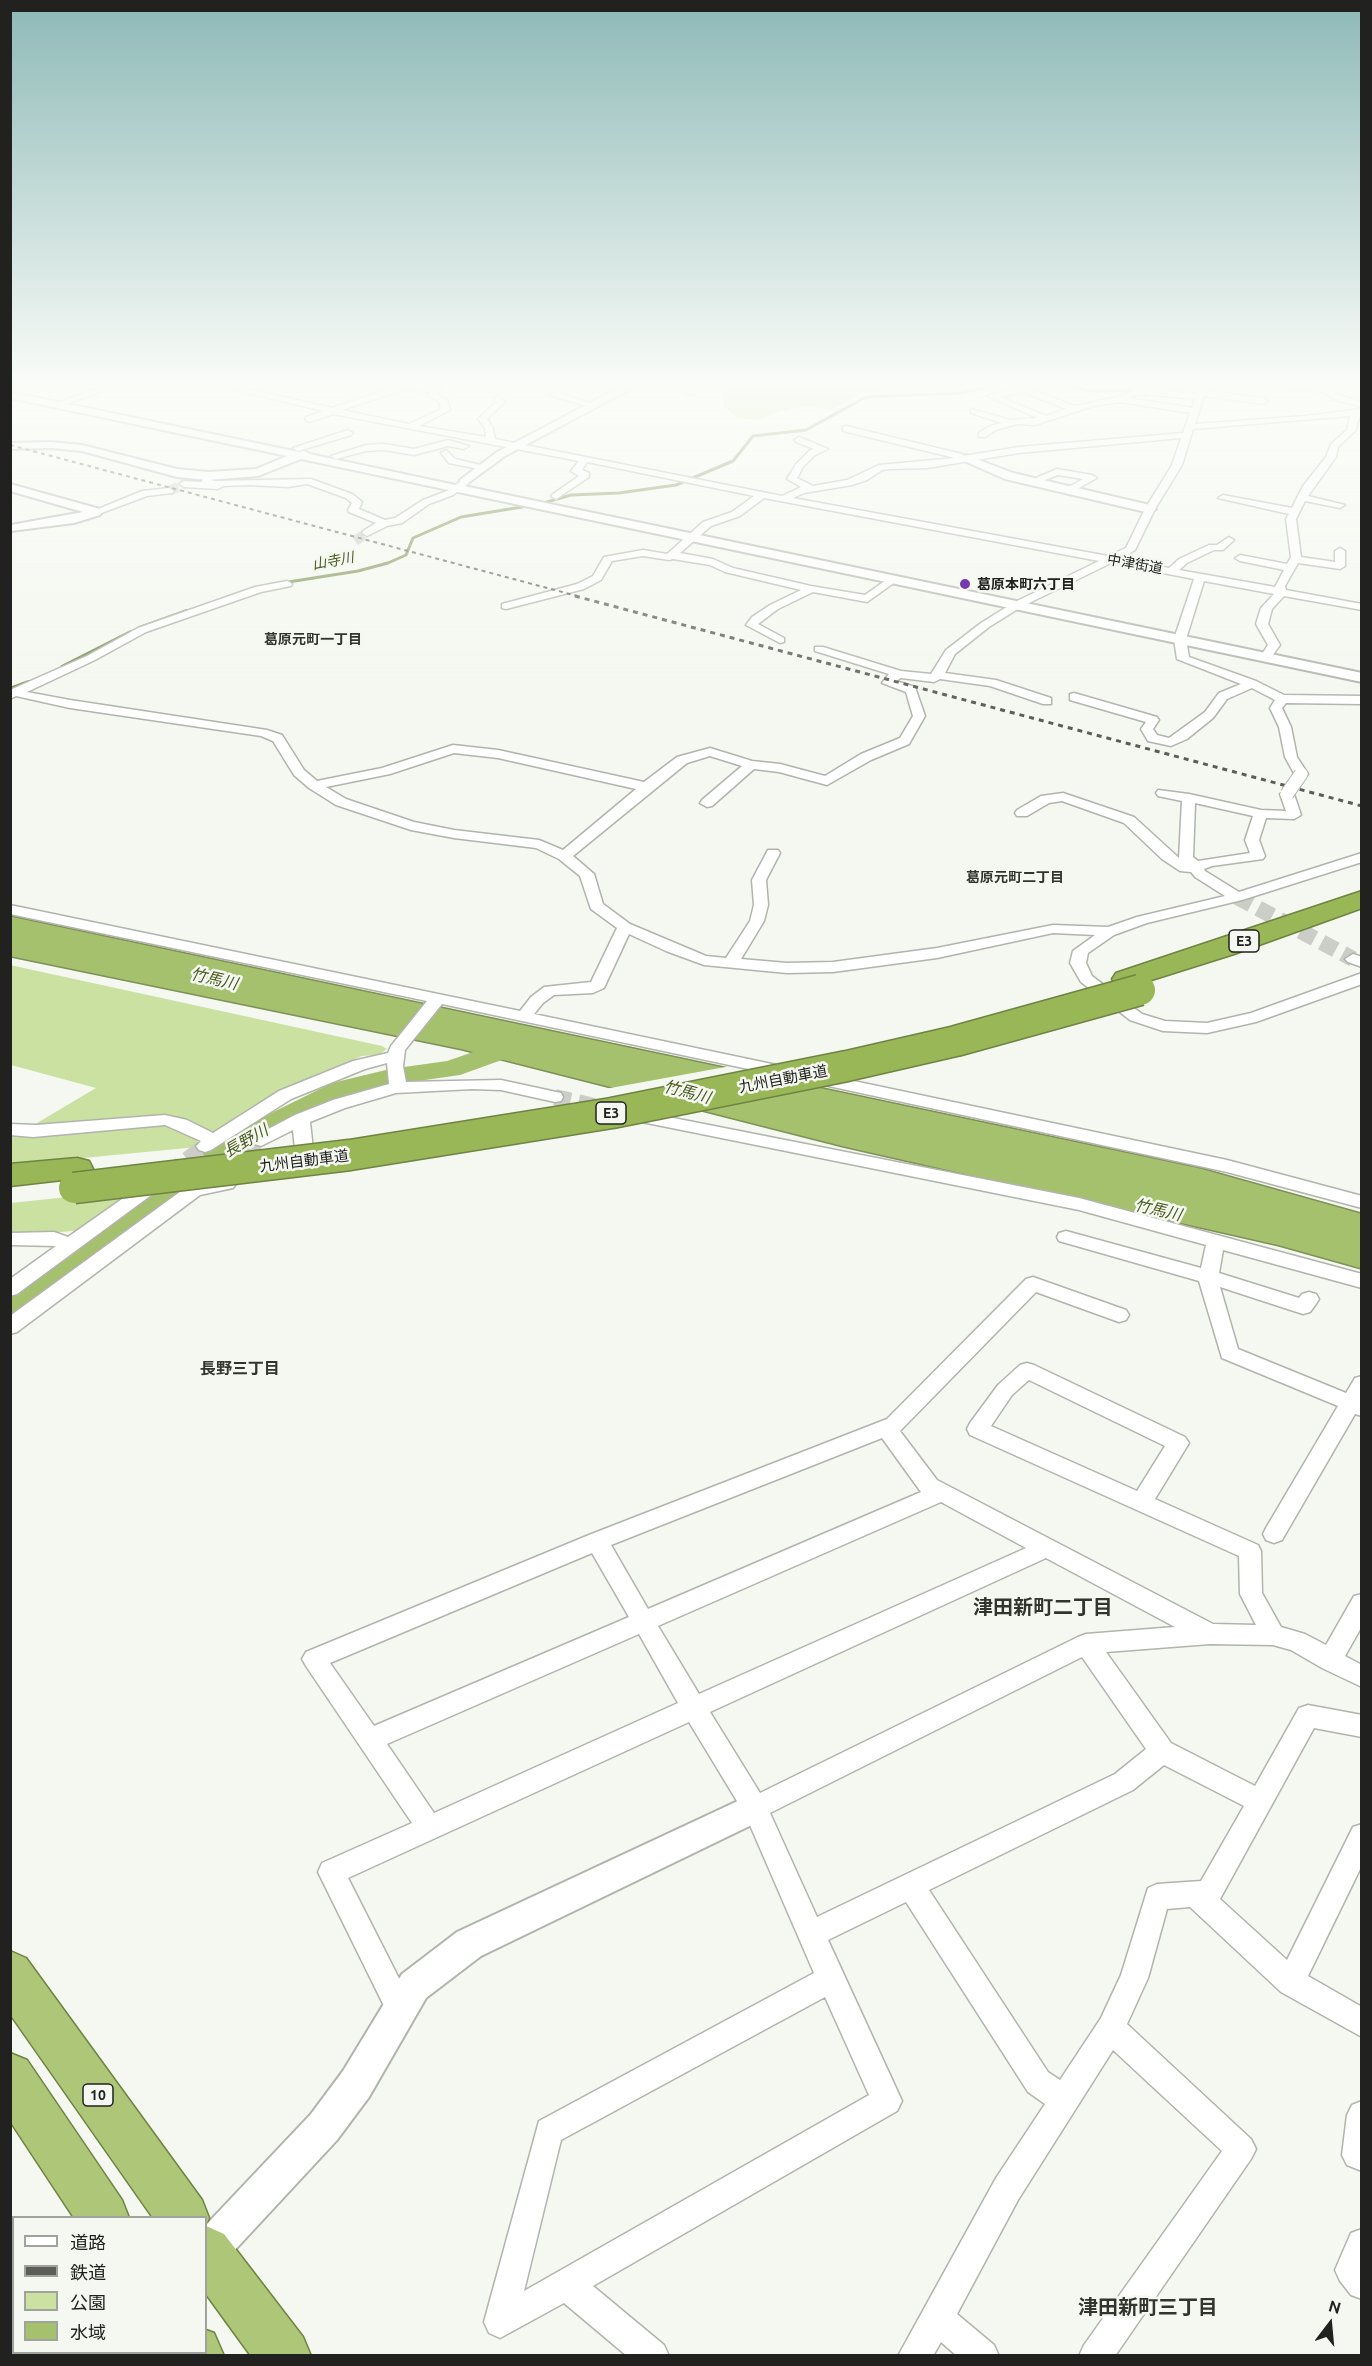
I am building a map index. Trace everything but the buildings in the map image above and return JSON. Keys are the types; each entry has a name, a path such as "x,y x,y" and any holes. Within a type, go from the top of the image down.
{"highway":[{"name":"九州自動車道","path":"10,1175 75,1178 350,1155 612,1113 848,1066 991,1032 1133,985 1224,948 1362,899"},
{"name":"九州自動車道","path":"1133,985 1244,958 1362,916"},
{"name":"九州自動車道","path":"10,1193 75,1178"},
{"name":"10","path":"10,1974 182,2216"},
{"path":"10,2077 103,2216"},
{"path":"207,2253 284,2355"}],"street":[{"path":"25,491 96,512"},
{"path":"12,532 74,519 145,494 166,491"},
{"path":"337,491 350,496 357,502 353,510 384,523"},
{"path":"367,533 384,523 398,521 426,502 452,491"},
{"path":"491,491 545,501 560,491"},
{"path":"491,491 545,501 893,580 1022,603"},
{"name":"中津街道","path":"743,491 1362,607"},
{"path":"783,499 802,491"},
{"path":"1070,491 1150,509"},
{"path":"819,649 900,674 930,679 937,675 950,652 1022,603 1130,550 1161,491"},
{"path":"1269,654 1274,645 1262,624 1267,608 1281,592 1280,586 1292,563 1291,519 1305,491"},
{"path":"506,606 557,591 580,587 597,578 608,559 643,553 669,557 707,524 736,514 762,495"},
{"path":"1222,498 1295,512"},
{"path":"1302,498 1340,504"},
{"path":"694,535 1269,654 1362,670"},
{"path":"1171,571 1183,561 1213,547 1219,548 1229,540"},
{"path":"1240,558 1340,566 1340,551"},
{"path":"671,555 713,562 729,570 811,589 867,599 893,580"},
{"path":"1200,576 1181,636 1183,659 1252,684 1282,699 1362,700"},
{"path":"13,690 91,658 142,630 259,589 287,584"},
{"path":"780,640 752,624 774,607 811,589"},
{"path":"1269,654 1362,678"},
{"path":"13,690 56,661"},
{"path":"564,856 682,760 710,752 751,765 780,768 827,781 866,757 904,741 919,716 911,690 888,683 900,674"},
{"path":"937,675 992,684 1047,701"},
{"path":"1074,697 1153,720 1147,729 1152,738 1170,742 1183,736 1209,715 1223,696 1252,684"},
{"path":"13,690 70,704 263,733 278,738 299,772 314,785 341,802 411,826 454,834 539,844 564,856 587,874 596,906 625,927 670,948 704,960 788,969 832,967 937,953 1053,929 1109,932"},
{"path":"1163,793 1261,814 1294,815 1287,794 1301,774 1291,757 1285,728 1276,708 1282,699"},
{"path":"314,785 385,771 453,749 498,754 646,787"},
{"path":"707,803 751,765"},
{"path":"1022,813 1046,799 1063,797 1129,820 1167,856 1185,868 1210,862 1258,856 1252,840 1261,814"},
{"path":"1189,798 1186,858 1200,874 1238,897"},
{"path":"730,964 757,921 761,905 759,880 773,853"},
{"path":"1362,857 1238,897 1142,920 1109,932 1081,951 1078,963 1086,979 1136,1017 1163,1026 1207,1028 1256,1017 1362,978"},
{"path":"10,909 435,1002 524,1017 1227,1166 1362,1202"},
{"path":"524,1017 537,1000 550,990 593,988 598,985 625,927"},
{"path":"397,1085 397,1055 435,1002"},
{"path":"10,1130 30,1129 33,1131 165,1120 181,1124 209,1143 285,1095 359,1065 397,1055"},
{"path":"261,1140 301,1119 397,1085 501,1085 555,1097"},
{"path":"301,1119 306,1173"},
{"path":"10,1327 199,1186 306,1173 651,1119 762,1139 1078,1204 1362,1281"},
{"path":"10,1289 148,1189"},
{"path":"1066,1237 1266,1293 1303,1306 1309,1299"},
{"path":"10,1239 54,1238 70,1245"},
{"path":"1216,1240 1208,1278 1229,1353 1356,1406"},
{"path":"430,1828 314,1659 597,1541 894,1425 1033,1284 1119,1315"},
{"path":"1142,1502 1178,1443 1027,1370 1005,1390 977,1429 1250,1551 1251,1594 1273,1635"},
{"path":"1274,1534 1356,1406 1362,1383"},
{"path":"886,1428 929,1486 1210,1634"},
{"path":"369,1740 941,1493"},
{"path":"597,1541 693,1707 755,1808 887,2101 500,2322 549,2131 831,1979"},
{"path":"400,2008 331,1872 1045,1549"},
{"path":"1330,1660 1362,1603"},
{"path":"207,2251 324,2127 356,2084 414,1986 469,1944 755,1808 1086,1644 1210,1634 1273,1635 1297,1641 1362,1677"},
{"path":"1086,1644 1162,1751 1260,1801"},
{"path":"914,2355 937,2319 1007,2189 1111,2028 1134,1978 1157,1897 1209,1893 1308,1716 1362,1726"},
{"path":"812,1934 1124,1782 1162,1751"},
{"path":"1291,1982 1362,1836"},
{"path":"911,1886 1038,2082 1064,2100"},
{"path":"1195,1894 1291,1982 1362,2023"},
{"path":"1095,2355 1241,2149 1111,2028"},
{"path":"1360,2158 1362,2115"},
{"path":"1362,2244 1351,2270 1362,2284"},
{"path":"566,2284 653,2355"},
{"path":"937,2319 983,2355"}],"green space":[{"path":"10,965 382,1046 387,1049 378,1055 362,1056 309,1078 273,1097 217,1134 182,1121 35,1128 37,1123 96,1088 11,1065"},
{"path":"161,1124 176,1127 202,1144 197,1147 11,1165 11,1136"},
{"path":"143,1189 79,1233 75,1231 11,1235 11,1203"}],"water":[{"name":"竹馬川","path":"11,916 1201,1168 1361,1213 1361,1269 1279,1246 843,1147 462,1050 11,957"}],"pier":[{"path":"731,1066 815,1083 683,1109 605,1089"}],"waterway":[{"name":"山寺川","path":"282,583 358,571 388,563 406,555 413,538 461,517 540,504 571,495 630,491"},
{"name":"山寺川","path":"140,628 187,611"},
{"name":"山寺川","path":"62,667 131,632"},
{"name":"山寺川","path":"10,689 29,682"},
{"name":"長野川","path":"10,1305 223,1153 261,1129 318,1099 342,1089 390,1077 450,1069 514,1046"}],"tunnel":[{"path":"355,541 367,533"},
{"path":"1237,897 1353,959"},
{"path":"555,1097 603,1108"},
{"path":"225,1167 261,1140"},
{"path":"168,1174 205,1146"}],"railway":[{"path":"184,491 581,597"},
{"path":"575,596 1362,806"}],"place":[{"name":"葛原本町六丁目","path":"965,584"}],"district":[{"name":"葛原元町一丁目","path":"313,639"},
{"name":"葛原元町二丁目","path":"1015,877"},
{"name":"長野三丁目","path":"240,1369"},
{"name":"津田新町二丁目","path":"1043,1607"},
{"name":"津田新町三丁目","path":"1148,2307"}]}
